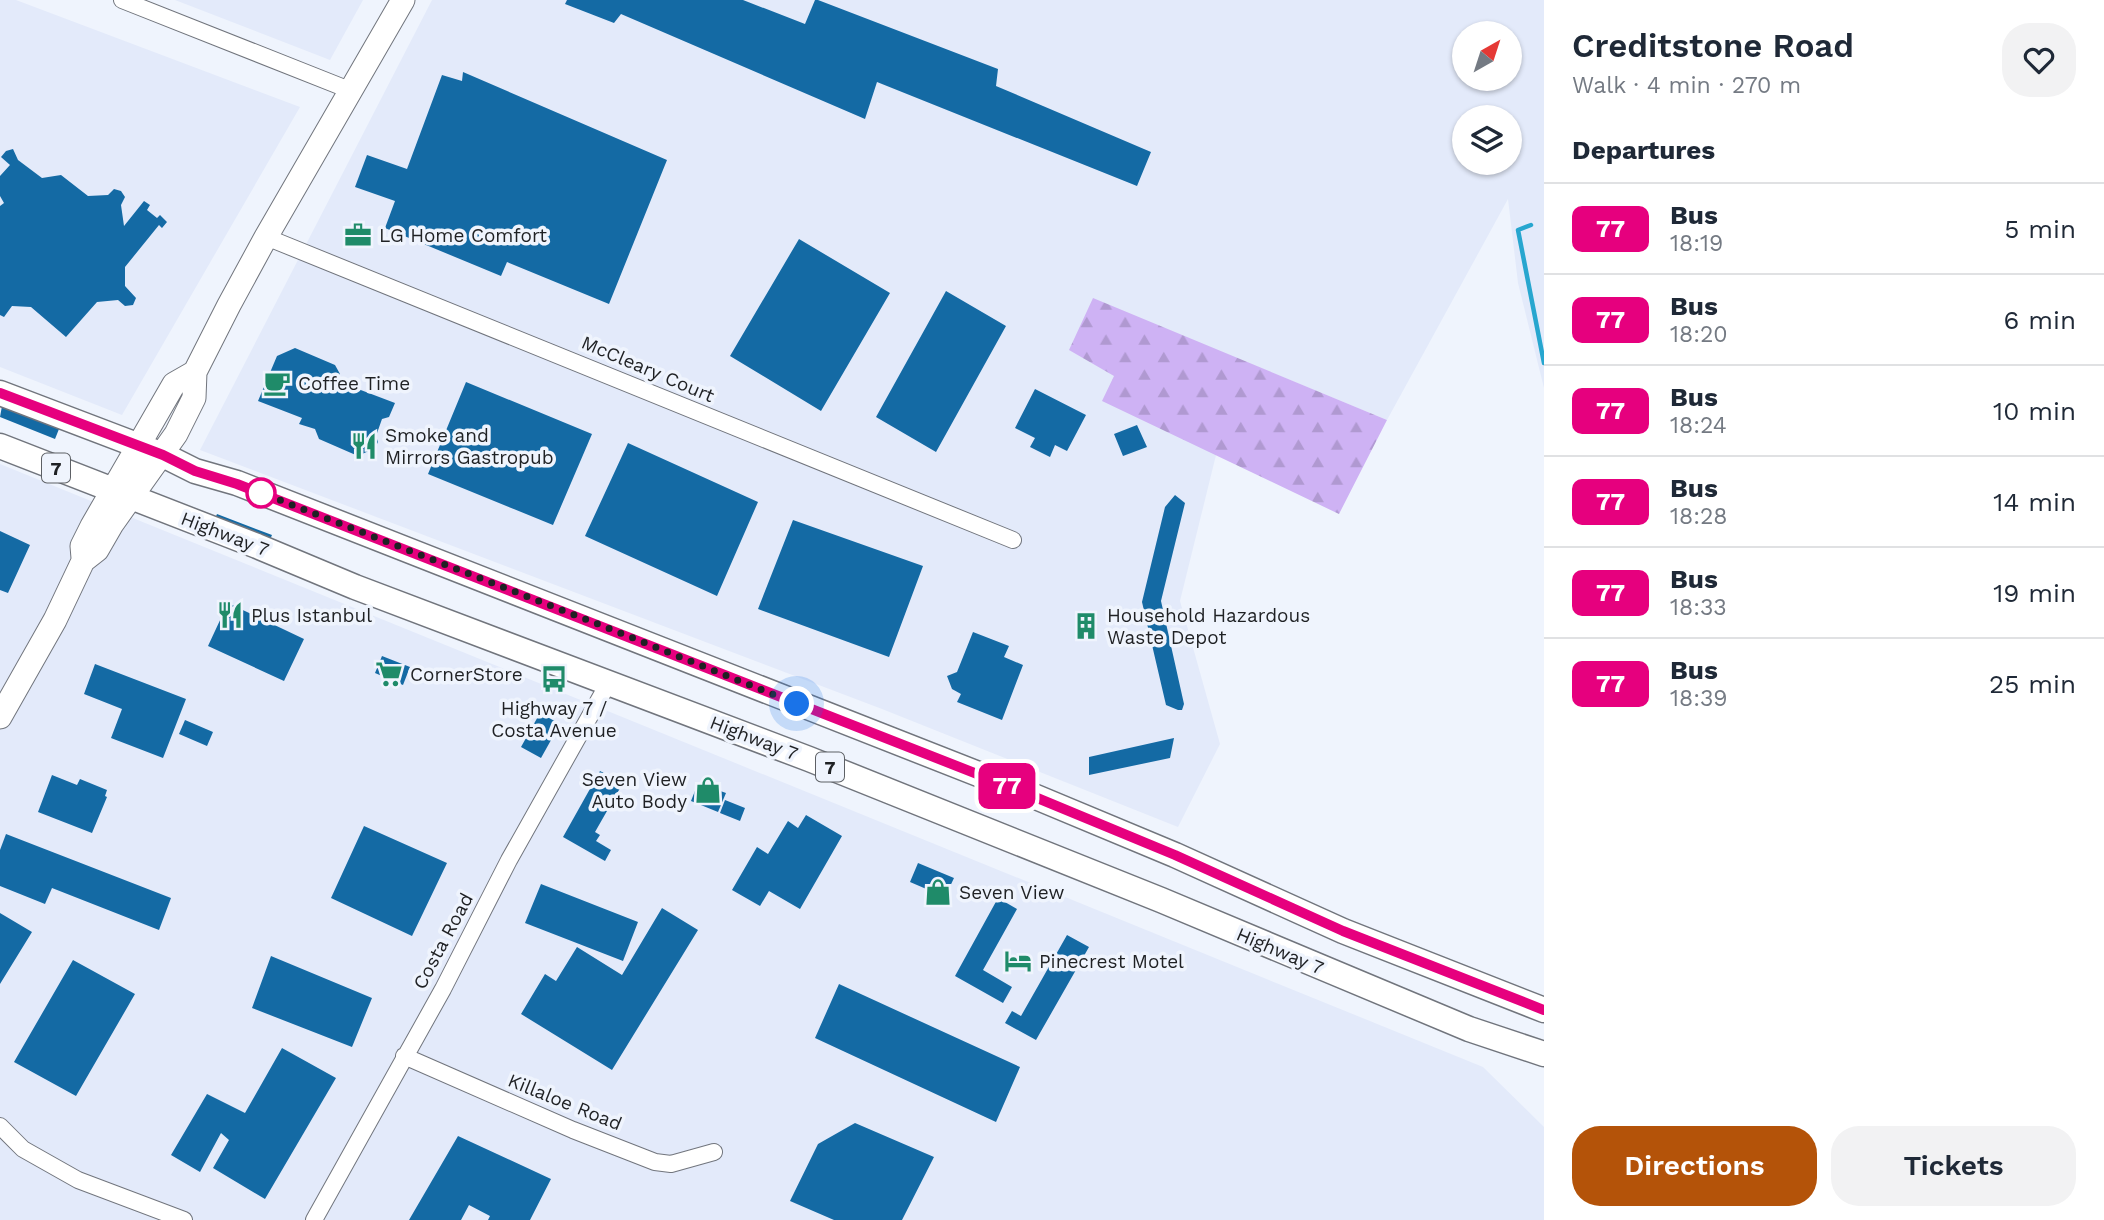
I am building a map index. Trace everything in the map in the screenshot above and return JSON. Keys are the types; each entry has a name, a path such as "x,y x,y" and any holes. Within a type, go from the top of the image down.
{"main road":[{"name":"7","path":"0,393 1018,790 1175,855 1343,931 1544,1010"},
{"name":"Highway 7","path":"0,446 1161,900 1456,1024 1544,1054"}],"street":[{"path":"122,0 352,91"},
{"path":"0,717 55,621 83,561 82,546 122,495 163,455 194,398 195,372 266,237 403,0"},
{"name":"McCleary Court","path":"266,237 1013,540"},
{"path":"122,495 138,446 173,384 195,372"},
{"name":"Costa Road","path":"314,1220 443,989 509,860 609,682"},
{"name":"Killaloe Road","path":"404,1056 573,1130 655,1162 671,1164 714,1152"},
{"path":"0,1126 23,1149 78,1180 184,1220"}],"shaded area":[{"path":"0,0 16,0 300,107 122,415 0,367"},
{"path":"175,0 363,0 330,60"},
{"path":"432,0 1544,0 1544,388 1518,283 1508,199 1387,420 1093,299 1070,350 1115,376 1218,447 1180,601 1220,744 1178,827 882,709 200,450"},
{"path":"0,464 1483,1067 1544,1127 1544,1220 0,1220"}],"green space":[{"path":"1093,298 1387,420 1339,514 1102,401 1114,376 1069,350"}],"building":[{"path":"567,0 743,0 805,24 815,0 818,0 998,69 996,86 1151,152 1137,186 877,82 865,119 621,14 614,23 565,4"},
{"path":"463,72 667,160 609,304 507,262 501,276 385,228 395,201 355,187 367,155 407,169 442,75 462,81"},
{"path":"13,149 18,160 42,178 61,175 88,196 108,195 114,189 121,191 125,197 121,205 124,226 144,201 150,205 147,210 157,218 160,215 167,222 162,228 159,225 125,267 125,286 136,298 133,305 125,306 118,300 97,302 66,337 31,307 12,306 4,317 0,315 0,206 4,203 0,196 0,176 10,165 1,157 6,151"},
{"path":"799,239 890,293 821,411 730,356"},
{"path":"946,291 1006,326 936,452 876,417"},
{"path":"295,348 335,365 340,374 337,381 395,403 389,417 382,419 375,448 358,456 319,439 315,429 299,424 302,418 258,401 277,356"},
{"path":"466,382 592,434 553,525 428,474"},
{"path":"1035,389 1086,415 1067,451 1055,445 1050,457 1030,447 1035,438 1015,428"},
{"path":"2,406 59,429 55,439 0,417"},
{"path":"1137,425 1147,447 1123,456 1114,434"},
{"path":"628,443 758,502 717,596 585,536"},
{"path":"1175,495 1185,503 1161,601 1184,704 1182,710 1166,705 1142,602 1165,507"},
{"path":"217,514 272,535 268,544 213,523"},
{"path":"793,520 923,566 889,657 758,609"},
{"path":"0,531 30,545 8,593 0,590"},
{"path":"228,603 304,639 284,681 208,646"},
{"name":"Household Hazardous Waste Depot","path":"1079,618 1097,625 1092,635 1075,628"},
{"path":"973,632 1009,646 1004,657 1023,665 1002,720 957,702 961,694 952,689 947,676 957,672"},
{"path":"382,656 410,667 403,685 375,673"},
{"path":"95,664 186,699 163,758 111,738 122,709 84,694"},
{"path":"540,713 560,724 541,758 521,747"},
{"path":"185,720 213,732 207,746 179,734"},
{"path":"1174,738 1170,758 1089,775 1089,757"},
{"path":"600,771 623,783 595,832 600,835 596,841 611,850 605,861 563,837"},
{"path":"52,775 77,785 80,779 107,790 107,797 92,833 38,812"},
{"path":"698,783 726,793 718,812 691,801"},
{"path":"725,800 745,808 740,821 720,813"},
{"path":"806,815 842,836 800,909 769,891 760,906 732,890 757,847 768,854 788,821 798,828"},
{"path":"364,826 447,863 412,936 331,898"},
{"path":"6,834 171,898 159,930 52,888 45,904 0,886 0,850"},
{"path":"918,863 954,878 945,897 910,882"},
{"path":"541,884 638,922 623,961 525,923"},
{"path":"998,898 1017,909 983,970 1012,987 1003,1003 955,976"},
{"path":"662,908 698,930 612,1070 521,1014 545,974 556,981 577,947 622,975"},
{"path":"0,913 32,932 0,984"},
{"path":"1067,935 1089,947 1036,1040 1005,1023 1012,1011 1021,1016"},
{"path":"271,956 372,998 352,1047 252,1008"},
{"path":"73,960 135,994 76,1096 14,1062"},
{"path":"839,984 1020,1067 996,1122 815,1038"},
{"path":"282,1048 336,1078 265,1199 213,1168 229,1140 221,1133 200,1172 171,1155 207,1094 245,1113"},
{"path":"855,1123 934,1157 902,1220 834,1220 790,1201 818,1144"},
{"path":"458,1136 551,1179 530,1220 488,1220 490,1216 469,1205 461,1220 409,1220"}],"waterway":[{"path":"1531,225 1518,230 1544,363"}],"bus line":[{"name":"77","path":"0,393 1018,790 1175,855 1343,931 1544,1010"}],"place":[{"name":"LG Home Comfort","path":"358,235"},
{"name":"Coffee Time","path":"277,383"},
{"name":"Smoke and Mirrors Gastropub","path":"364,446"},
{"name":"Plus Istanbul","path":"230,615"},
{"name":"Household Hazardous Waste Depot","path":"1086,626"},
{"name":"CornerStore","path":"389,674"},
{"name":"Highway 7 / Costa Avenue","path":"554,679"},
{"name":"Seven View Auto Body","path":"708,790"},
{"name":"Seven View","path":"938,892"},
{"name":"Pinecrest Motel","path":"1018,961"}],"route":[{"path":"261,493 259,492 797,704"}]}
